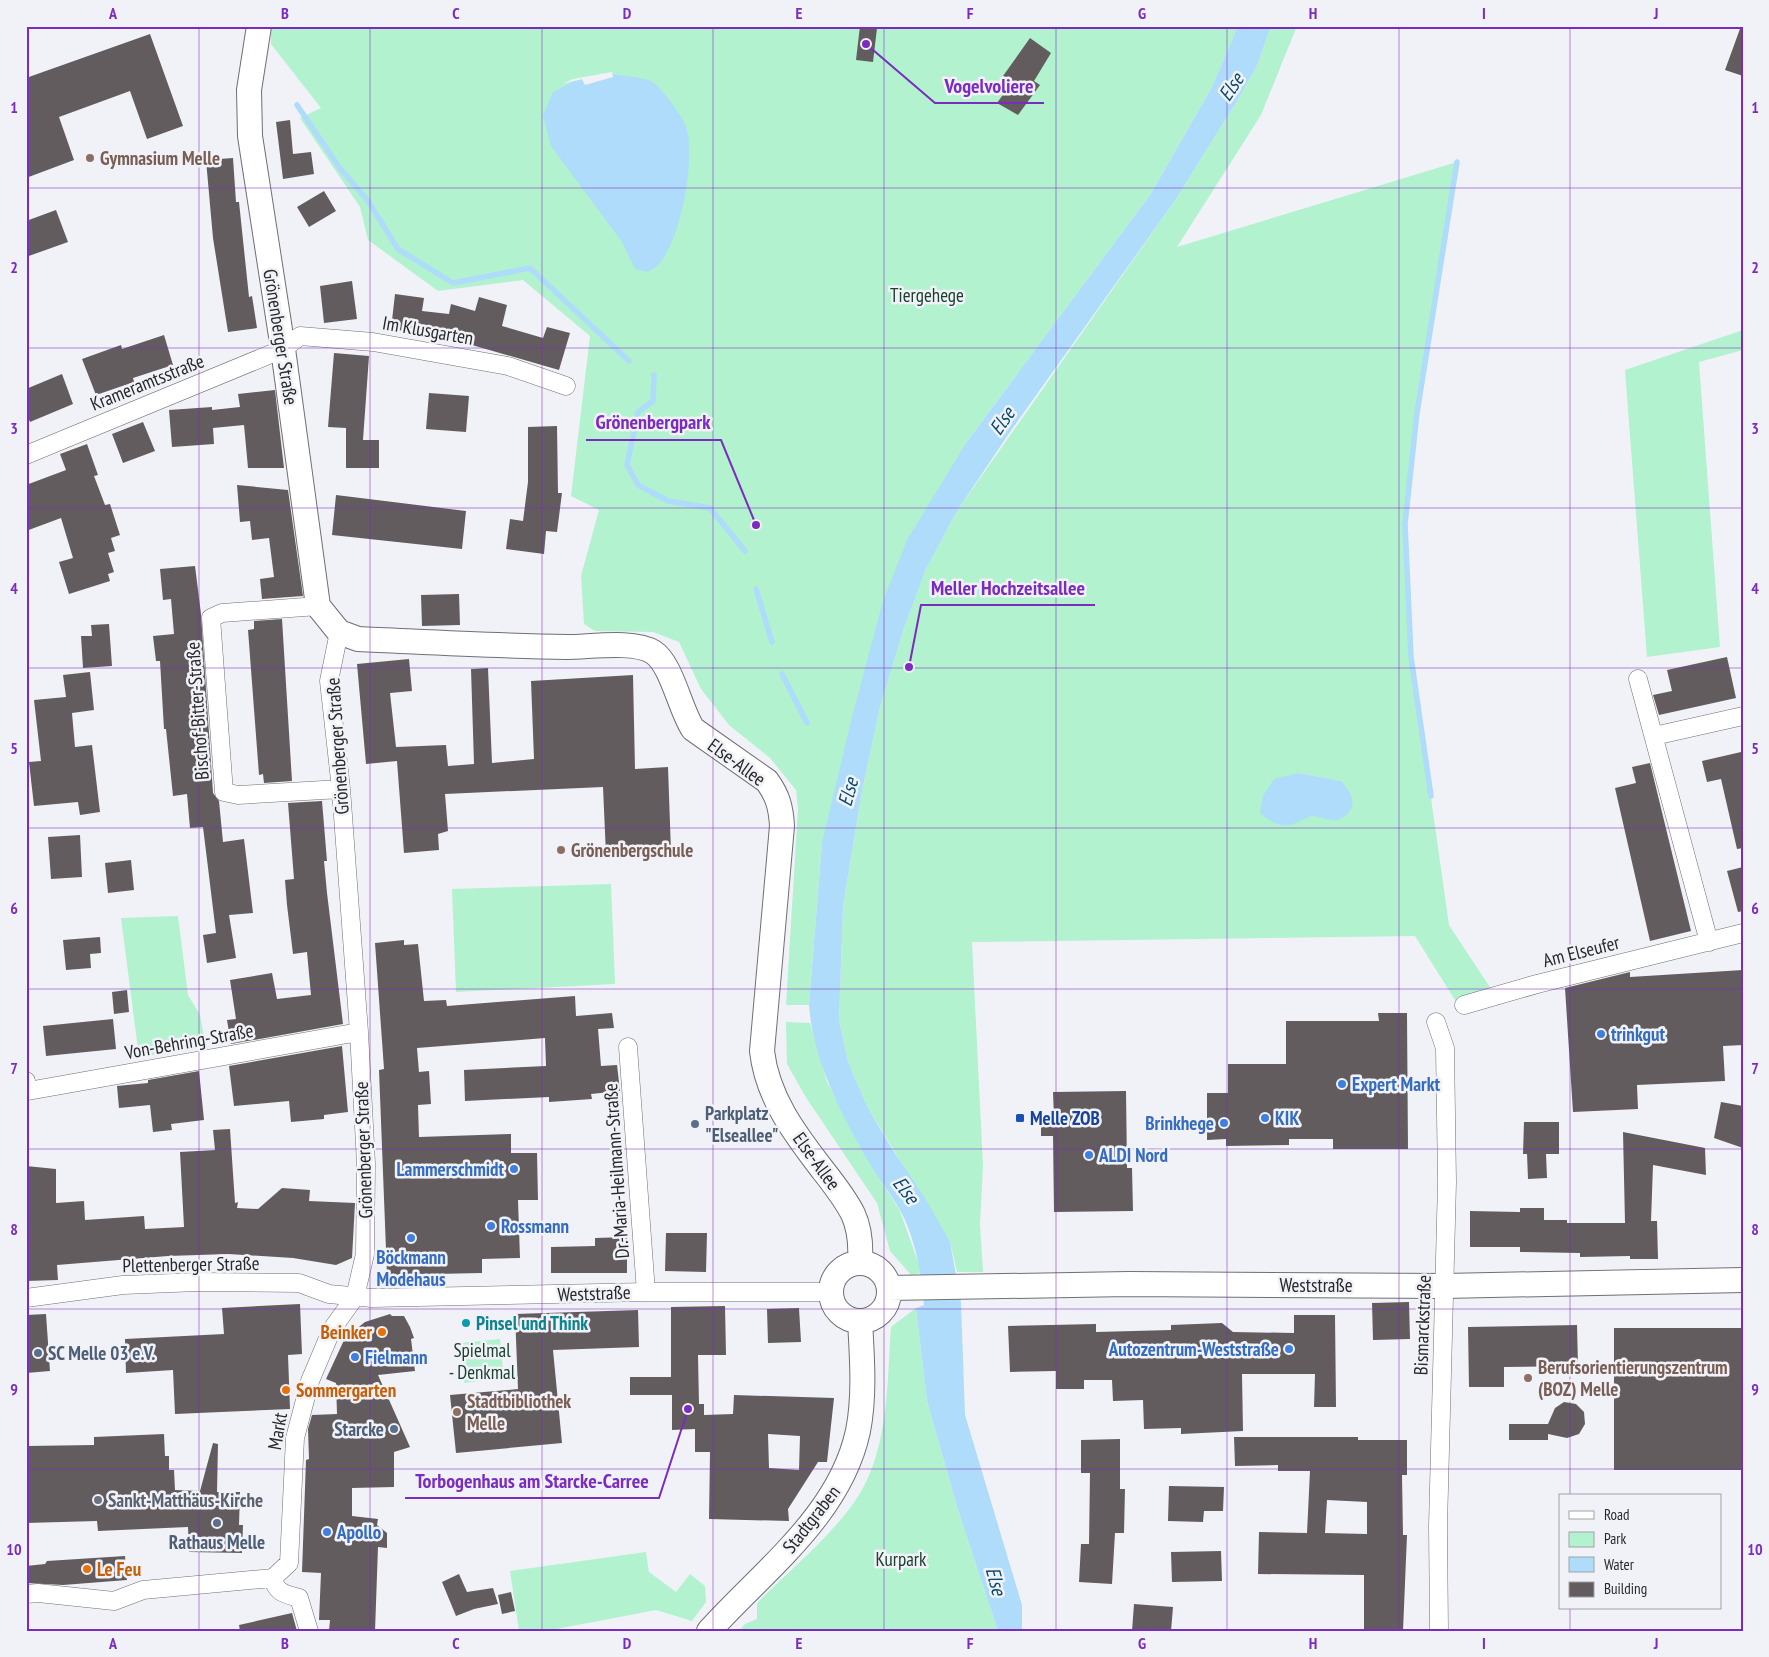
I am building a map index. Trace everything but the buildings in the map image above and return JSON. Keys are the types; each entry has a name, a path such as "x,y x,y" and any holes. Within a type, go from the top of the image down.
{"street":[{"name":"Grönenberger Straße","path":"258,26 249,90 250,136 283,349 318,606"},
{"name":"Im Klusgarten","path":"283,349 300,336 373,342 508,366 566,386"},
{"name":"Krameramtsstraße","path":"26,455 283,349"},
{"path":"318,606 339,632"},
{"name":"Bischof-Bitter-Straße","path":"318,606 222,613 211,618 224,792 238,795 340,789"},
{"name":"Grönenberger Straße","path":"339,632 329,682 340,789 359,1032 366,1164 365,1244 356,1298"},
{"name":"Else-Allee","path":"339,632 358,639 566,647 640,647 655,653 664,665 687,720 693,729 766,781 776,793 781,810 782,826 763,1042 764,1072 788,1122 839,1191 854,1215 859,1236 860,1263"},
{"path":"1638,678 1709,942"},
{"path":"1654,736 1743,716"},
{"name":"Am Elseufer","path":"1464,1005 1537,984 1743,933"},
{"name":"Bismarckstraße","path":"1436,1022 1445,1048 1447,1182 1438,1526 1439,1631"},
{"name":"Von-Behring-Straße","path":"27,1086 359,1032"},
{"name":"Dr.-Maria-Heilmann-Straße","path":"628,1047 646,1292"},
{"path":"860,1263 876,1268 883,1274 889,1288 888,1300 879,1314 871,1319 860,1321 844,1316 838,1310 832,1292 837,1275 843,1269 860,1263"},
{"name":"Weststraße","path":"889,1288 963,1286 1444,1286 1743,1280"},
{"name":"Plettenberger Straße","path":"26,1298 123,1285 198,1282 299,1283 329,1294 356,1298"},
{"name":"Weststraße","path":"356,1298 646,1292 832,1292"},
{"name":"Markt","path":"273,1578 288,1563 295,1438 310,1381 332,1328 356,1298"},
{"name":"Stadtgraben","path":"709,1631 791,1546 827,1502 840,1481 850,1459 861,1411 860,1321"},
{"path":"32,1594 114,1601 143,1590 273,1578 275,1587 279,1592 298,1598 309,1631"}],"green space":[{"name":"Tiergehege","path":"271,26 1238,26 1212,87 1150,195 966,443 822,843 809,1005 786,1005 798,809 796,790 770,758 729,725 701,689 679,642 653,632 595,631 584,624 581,576 599,510 571,496 590,336 523,280 438,291 368,240 360,207 300,118 321,108 271,44"},
{"path":"1271,26 1297,26 1261,115 1177,247 1457,162 1417,413 1405,524 1411,657 1449,925 1493,992 1455,1000 1415,936 972,942 983,1166 980,1224 983,1272 957,1272 950,1242 868,1108 848,1062 839,1020 843,906 862,791 880,707 904,628 926,569 957,511 1176,199 1257,66","holes":["1299,773 1341,781 1331,820 1321,816 1309,816"]},
{"path":"1743,330 1743,350 1699,362 1720,647 1647,657 1625,370"},
{"path":"611,884 615,984 456,992 452,889"},
{"path":"178,916 188,995 200,1015 206,1048 139,1057 121,918"},
{"path":"786,1022 810,1023 827,1082 869,1162 900,1211 922,1273 911,1275 890,1251 877,1203 807,1099 787,1064"},
{"name":"Kurpark","path":"916,1308 927,1401 958,1510 998,1631 739,1631 745,1624 757,1619 757,1603 825,1537 859,1495 869,1476 881,1435 885,1413 891,1327"},
{"name":"Spielmal - Denkmal","path":"500,1339 504,1379 464,1383 460,1343"},
{"path":"646,1552 649,1572 676,1592 690,1574 705,1586 706,1602 692,1621 656,1610 546,1631 519,1631 510,1571"}],"water":[{"name":"Else","path":"1238,26 1271,26 1257,66 1237,101 1176,199 1010,432 957,511 926,569 904,628 880,707 862,791 843,906 839,1020 848,1062 868,1108 928,1203 950,1242 961,1303 965,1415 1022,1605 1022,1631 998,1631 958,1510 927,1401 916,1308 924,1305 922,1281 914,1244 900,1210 868,1161 848,1124 830,1086 816,1046 809,1005 822,843 852,717 883,601 907,540 966,443 1150,195 1212,87"},
{"path":"613,74 640,78 654,83 673,105 682,118 687,130 689,144 688,179 680,218 668,251 659,264 648,272 635,269 622,242 551,146 543,115 553,92 574,81"},
{"path":"1299,773 1341,781 1352,799 1353,803 1349,812 1336,820 1312,816 1287,825 1274,823 1260,813 1263,796 1274,779"}],"pier":[{"path":"612,72 613,77 585,85 582,79 562,84 573,79"}],"waterway":[{"path":"297,105 339,167 368,201 398,249 453,283 530,268 629,361"},
{"path":"1431,796 1411,657 1405,524 1417,413 1457,162"},
{"path":"654,375 653,401 638,412 627,465 638,485 668,501 710,508 745,551"},
{"path":"756,589 772,642"},
{"path":"782,674 807,723"}],"place":[{"name":"Vogelvoliere","path":"866,44"},
{"name":"Gymnasium Melle","path":"90,158"},
{"name":"Grönenbergpark","path":"756,525"},
{"name":"Meller Hochzeitsallee","path":"909,667"},
{"name":"Grönenbergschule","path":"561,850"},
{"name":"trinkgut","path":"1601,1034"},
{"name":"Expert Markt","path":"1342,1084"},
{"name":"Melle ZOB","path":"1020,1118"},
{"name":"KIK","path":"1265,1118"},
{"name":"Brinkhege","path":"1224,1123"},
{"name":"Parkplatz \"Elseallee\"","path":"695,1124"},
{"name":"ALDI Nord","path":"1089,1155"},
{"name":"Lammerschmidt","path":"514,1169"},
{"name":"Rossmann","path":"491,1226"},
{"name":"Böckmann Modehaus","path":"411,1238"},
{"name":"Pinsel und Think","path":"466,1323"},
{"name":"Beinker","path":"382,1332"},
{"name":"Autozentrum-Weststraße","path":"1289,1349"},
{"name":"SC Melle 03 e.V.","path":"38,1353"},
{"name":"Fielmann","path":"355,1357"},
{"name":"Berufsorientierungszentrum (BOZ) Melle","path":"1528,1378"},
{"name":"Sommergarten","path":"286,1390"},
{"name":"Torbogenhaus am Starcke-Carree","path":"688,1409"},
{"name":"Stadtbibliothek Melle","path":"457,1412"},
{"name":"Starcke","path":"394,1429"},
{"name":"Sankt-Matthäus-Kirche","path":"98,1500"},
{"name":"Rathaus Melle","path":"217,1523"},
{"name":"Apollo","path":"327,1532"},
{"name":"Le Feu","path":"87,1569"}]}
